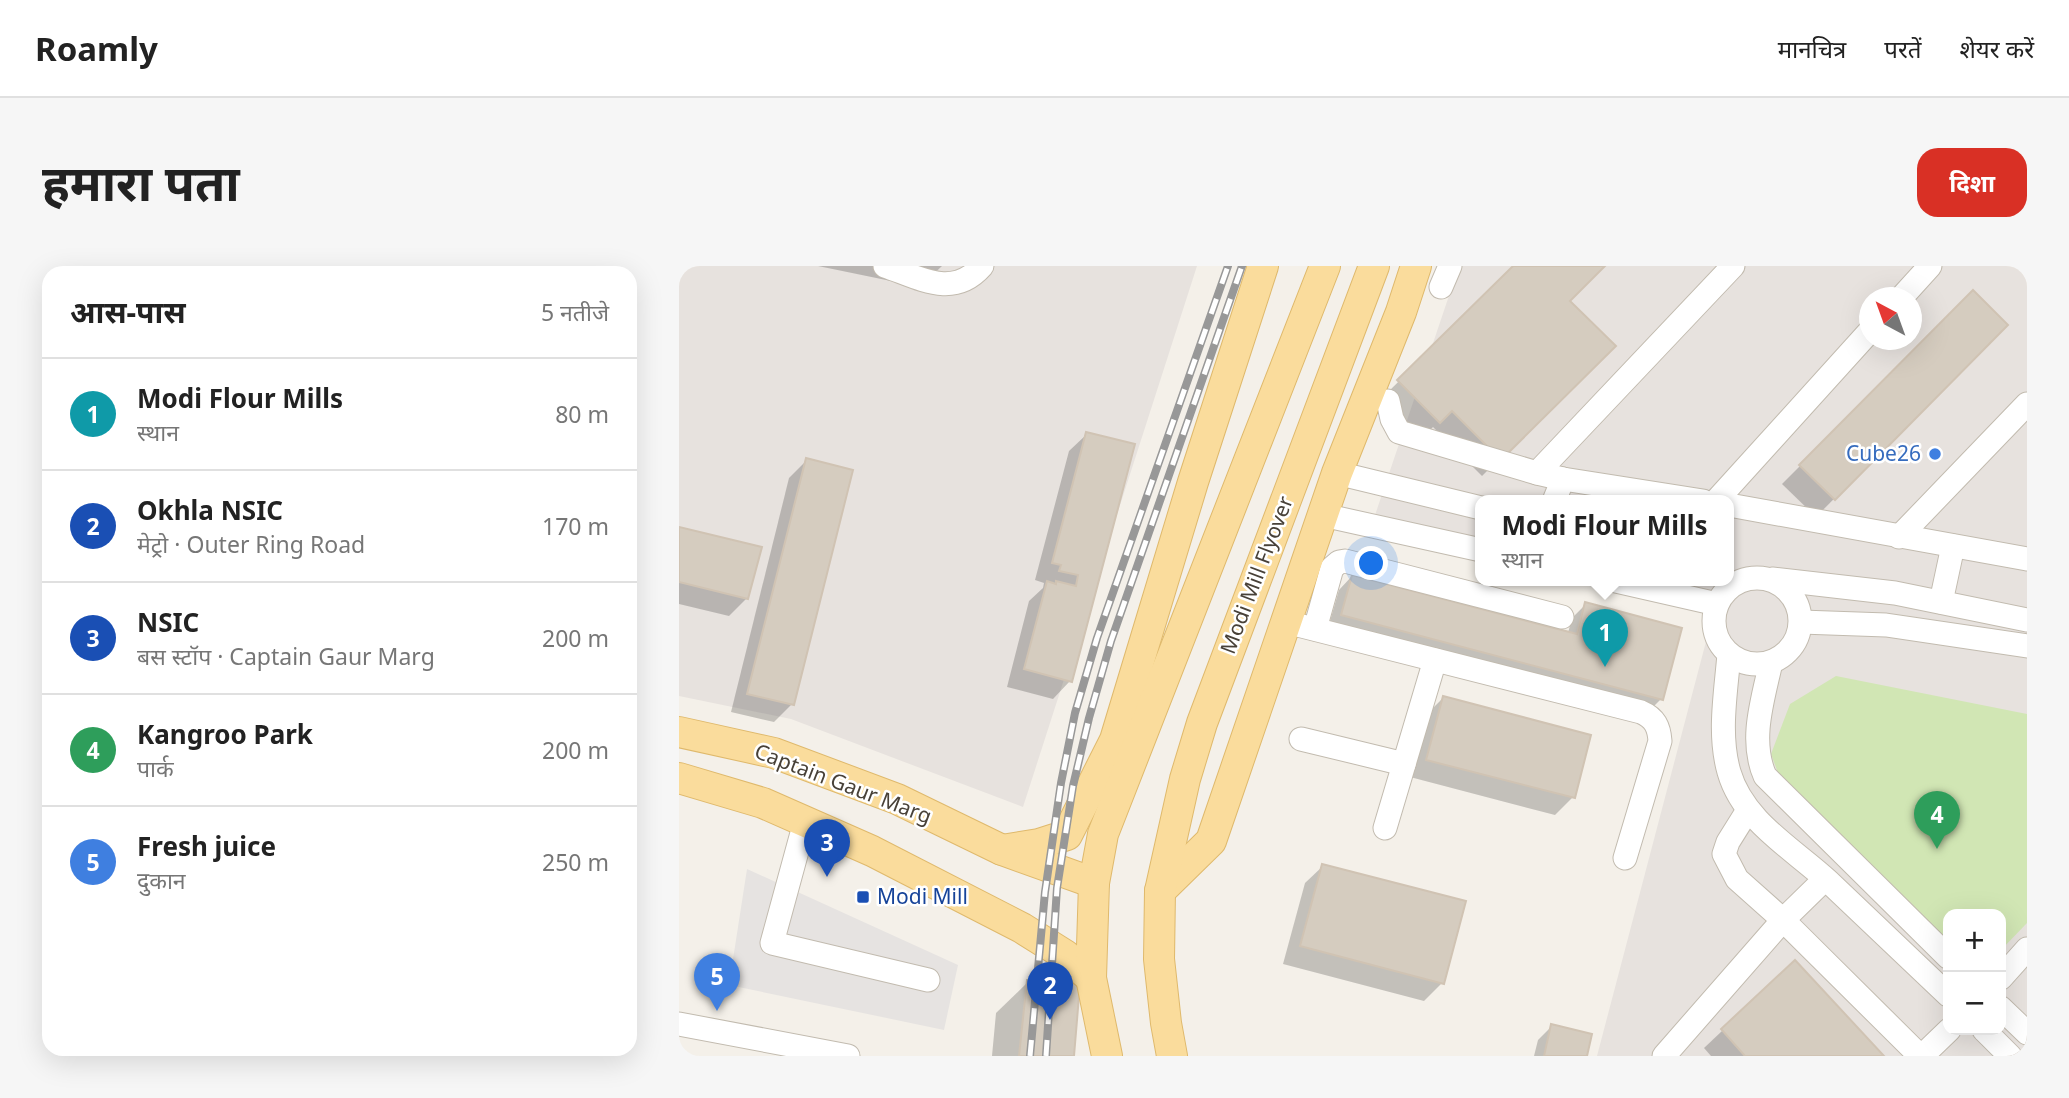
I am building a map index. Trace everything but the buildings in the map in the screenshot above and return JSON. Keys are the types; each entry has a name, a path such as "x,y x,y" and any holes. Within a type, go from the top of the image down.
{"main road":[{"path":"1002,850 1039,844 1067,835 1115,740 1193,482 1263,266"},
{"path":"1107,1056 1091,978 1094,883 1103,834 1325,266"},
{"name":"Modi Mill Flyover","path":"1172,1056 1159,959 1160,891 1185,779 1202,723 1374,266"},
{"path":"1160,891 1211,841 1337,473 1401,312 1416,266"},
{"name":"Captain Gaur Marg","path":"679,732 774,753 897,799 1002,850 1094,883"},
{"path":"679,778 763,803 872,851 1022,928 1065,955 1091,978"},
{"path":"1096,779 1103,834"}],"street":[{"path":"885,266 949,285 971,277 982,266"},
{"path":"1441,287 1451,266"},
{"path":"1537,473 1733,266"},
{"path":"1911,287 1930,266"},
{"path":"1721,495 1859,344"},
{"path":"1388,401 1392,419 1399,432 1537,473 1665,495"},
{"path":"1899,537 2027,404"},
{"path":"1337,473 1475,507"},
{"path":"1556,495 1563,479"},
{"path":"1734,506 2027,559"},
{"path":"1323,514 1475,550"},
{"path":"1941,602 1953,546"},
{"path":"1315,629 1332,568 1345,561 1562,617"},
{"path":"1730,586 1717,604 1714,616 1720,643 1729,654 1740,661 1752,664 1779,659 1791,649 1798,637 1801,622 1797,602 1785,586 1769,579 1736,578"},
{"path":"1769,579 1895,593 2027,620"},
{"path":"1638,586 1717,604"},
{"path":"1887,625 1895,593"},
{"path":"1286,622 1649,716 1659,730 1660,741 1625,858"},
{"path":"1801,622 1887,625 2027,646"},
{"path":"1729,654 1724,748 1728,771 1748,810 1943,990"},
{"path":"1385,828 1435,660"},
{"path":"1771,662 1759,720 1757,751 1765,776 1943,952"},
{"path":"1724,710 1759,720"},
{"path":"1301,739 1404,764"},
{"path":"1748,810 1728,842 1724,854 1737,879 1783,920 1921,1056 1944,1035"},
{"path":"805,821 772,943 928,980"},
{"path":"1664,1056 1783,920 1825,879"},
{"path":"2006,972 2027,949"},
{"path":"2006,1013 2027,1033"},
{"path":"679,1024 848,1056"},
{"path":"1989,1035 2010,1056"}],"shaded area":[{"path":"679,266 1197,266 1023,807 791,719 679,696"},
{"path":"1459,266 2027,266 2027,1056 1597,1056 1713,615 1598,586 1734,586 1734,495 1475,495 1475,556 1370,530"},
{"path":"747,869 958,965 944,1030 729,985"}],"green space":[{"path":"1836,676 2027,714 2027,923 2006,945 2006,909 1943,909 1943,947 1782,784 1771,754 1790,704"}],"railway":[{"path":"1030,1056 1045,892 1061,783 1075,713 1097,638 1228,266"},
{"path":"1046,1056 1057,888 1073,786 1089,718 1111,641 1242,266"}],"place":[{"name":"Cube26","path":"1935,454"},
{"name":"Modi Flour Mills","path":"1605,667"},
{"name":"Kangroo Park","path":"1937,849"},
{"name":"NSIC","path":"827,877"},
{"name":"Modi Mill","path":"863,897"},
{"name":"Fresh juice","path":"717,1011"},
{"name":"Okhla NSIC","path":"1050,1020"}]}
